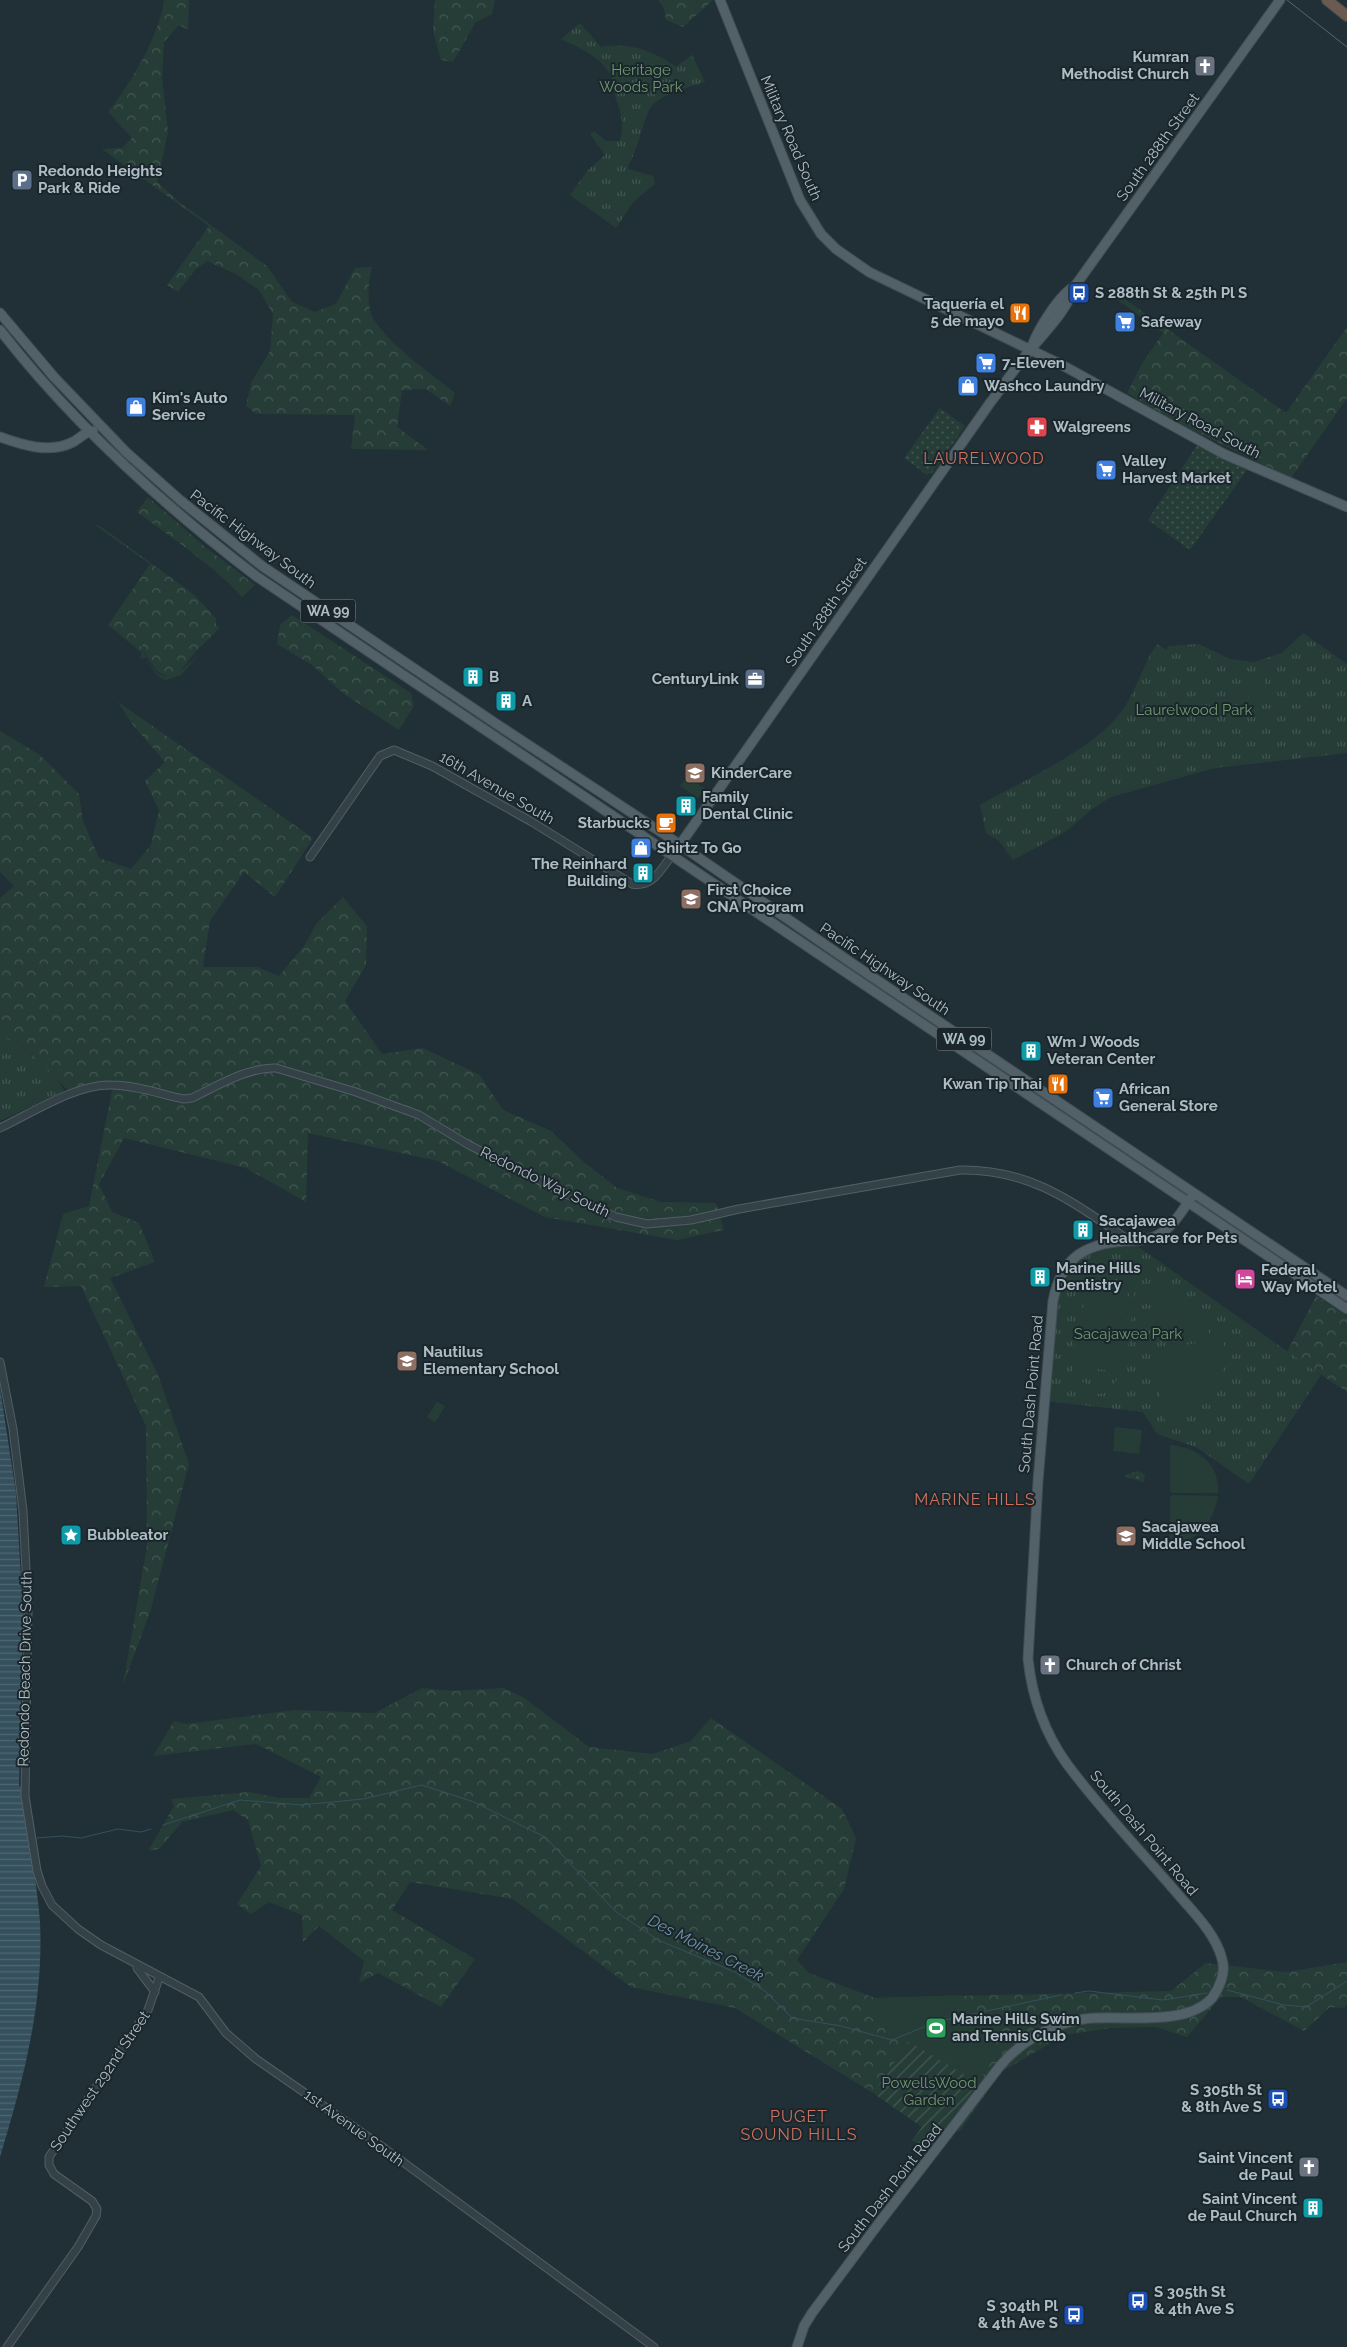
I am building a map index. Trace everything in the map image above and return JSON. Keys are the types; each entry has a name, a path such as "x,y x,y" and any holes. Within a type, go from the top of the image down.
{"highway":[{"path":"1327,0 1347,16"}],"main road":[{"name":"Military Road South","path":"720,0 797,194 821,234 841,253 869,272 1031,349 1121,396 1224,454 1347,507"},
{"name":"South 288th Street","path":"672,855 1031,349 1044,337 1071,298 1075,286 1280,0"},
{"name":"Pacific Highway South","path":"0,313 82,407 126,452 180,500 262,566 396,657 680,844 937,1021 1347,1296"},
{"name":"Pacific Highway South","path":"0,330 42,381 89,431 207,537 256,576 1347,1309"},
{"path":"0,437 32,446 56,448 73,442 89,431 97,432 159,490 180,500"},
{"path":"207,537 252,568 262,566"},
{"path":"359,645 392,660 396,657"},
{"path":"877,992 902,1004 930,1023 935,1024 937,1021"},
{"path":"941,1036 947,1034 976,1053 1006,1067"},
{"name":"South Dash Point Road","path":"797,2347 804,2326 812,2313 1000,2066 1016,2050 1044,2031 1075,2020 1161,2017 1187,2013 1211,1999 1223,1975 1222,1958 1204,1925 1067,1764 1046,1730 1030,1681 1029,1624 1038,1481 1054,1292 1063,1271 1078,1253 1097,1245 1151,1239 1163,1232 1174,1222 1194,1194"},
{"path":"1285,1268 1301,1272 1320,1285 1328,1284"}],"street":[{"name":"16th Avenue South","path":"310,857 380,756 390,751 400,752 432,766 532,822 618,877 640,885"},
{"name":"South 288th Street","path":"640,885 655,878 672,855"},
{"name":"Redondo Way South","path":"0,1128 51,1103 99,1086 127,1086 184,1099 192,1098 247,1073 264,1068 276,1068 356,1092 419,1115 470,1145 561,1192 609,1214 635,1222 659,1225 676,1223 739,1209 960,1170 972,1170 1018,1178 1051,1190 1068,1198 1130,1241"},
{"name":"Redondo Beach Drive South","path":"0,1362 17,1460 24,1521 28,1609 24,1796 37,1871 47,1896 58,1911"},
{"name":"1st Avenue South","path":"58,1911 86,1935 159,1978 184,1987 199,1997 226,2033 256,2059 368,2137 654,2347"},
{"path":"134,1964 155,1992"},
{"name":"Southwest 292nd Street","path":"7,2347 91,2228 97,2209 88,2197 54,2174 49,2165 49,2157 148,2010 159,1978"}],"green space":[{"path":"164,0 189,0 188,30 179,25 164,42 162,78 168,132 157,182 178,201 267,266 292,302 315,312 336,304 355,268 372,267 368,294 371,315 374,320 391,341 455,393 450,406 426,389 402,390 397,427 428,450 351,449 355,415 256,414 246,406 251,383 270,351 273,314 259,290 236,274 207,261 195,270 178,292 167,285 209,226 102,149 122,148 132,138 108,112 135,74 143,59 156,29"},
{"path":"435,0 495,0 492,14 475,23 453,62 441,60 433,31"},
{"path":"658,0 712,1 683,27 666,20 664,8"},
{"name":"Heritage Woods Park","path":"580,23 601,47 621,46 640,49 659,56 676,67 692,55 705,82 662,98 651,107 628,166 629,169 653,176 655,184 634,201 616,228 570,195 588,170 605,155 590,134 594,131 606,141 620,141 622,129 621,115 613,81 607,70 596,58 561,39"},
{"path":"1116,293 1286,413 1347,327 1347,398 1291,478 1176,422 1127,393 1143,362 1163,333 1115,298"},
{"path":"940,408 965,426 933,472 927,475 904,458"},
{"path":"1197,445 1247,470 1190,550 1148,520"},
{"path":"148,497 204,546 255,585 242,597 205,563 137,512"},
{"path":"95,525 100,526 192,593 216,618 216,626 220,627 178,672 201,652 181,675 166,680 159,677 149,662 159,674 169,675 158,671 141,647 146,657 142,659 140,657 142,653 108,625 150,564"},
{"path":"292,615 411,693 414,706 399,730 344,694 312,665 277,644 280,625"},
{"name":"Laurelwood Park","path":"1303,633 1347,664 1347,753 1215,768 1111,797 1092,809 1065,832 1013,860 999,841 986,833 980,805 1078,750 1112,723 1129,700 1157,644 1166,650 1169,646 1199,644 1230,659 1254,662 1282,653"},
{"path":"1205,652 1213,673 1201,677 1196,655"},
{"path":"1260,675 1265,679 1265,689 1260,696 1250,697 1245,694 1242,679"},
{"path":"118,702 313,838 275,897 244,872 210,921 203,967 257,967 279,976 304,946 317,923 343,897 367,926 366,965 345,1001 382,1054 423,1048 480,1075 503,1110 551,1131 584,1162 617,1188 661,1202 716,1203 724,1230 677,1240 545,1217 438,1161 308,1133 306,1202 246,1168 124,1138 99,1184 112,1212 139,1223 155,1262 110,1278 158,1375 189,1464 150,1612 123,1685 147,1546 146,1426 81,1286 44,1287 63,1214 89,1206 114,1081 72,1094 26,1050 0,1035 0,898 14,886 0,872 0,731 40,755 79,794 83,821 99,858 131,869 151,845 159,810 145,781 165,762 133,725"},
{"path":"687,776 705,789 698,798 680,786"},
{"path":"0,1035 36,1059 53,1075 64,1091 0,1121"},
{"name":"Sacajawea Park","path":"1130,1241 1321,1375 1249,1484 1196,1447 1157,1434 1143,1412 1045,1401 1054,1292 1078,1253"},
{"path":"1104,1265 1116,1267 1126,1273 1132,1283 1134,1295 1125,1378 1112,1392 1097,1394 1088,1392 1077,1382 1072,1369 1078,1290 1085,1274 1095,1267","holes":["1108,1269 1124,1278 1130,1291 1122,1372 1113,1385 1106,1389 1094,1389 1080,1380 1076,1368 1083,1291 1091,1275"]},
{"path":"1163,1284 1170,1286 1196,1309 1205,1321 1210,1339 1158,1340 1152,1337 1152,1285"},
{"path":"1085,1287 1128,1291 1121,1371 1078,1368"},
{"path":"1316,1296 1347,1316 1347,1392 1287,1352"},
{"path":"1221,1339 1228,1355 1214,1390 1199,1406 1165,1422 1153,1354 1155,1350"},
{"path":"437,1402 445,1406 435,1422 427,1417"},
{"path":"1115,1427 1142,1430 1139,1454 1113,1451"},
{"path":"1170,1445 1190,1449 1205,1459 1215,1474 1218,1483 1218,1493 1172,1493 1170,1491"},
{"path":"1138,1471 1145,1475 1144,1482 1123,1476"},
{"path":"1172,1495 1218,1496 1208,1522 1197,1535 1180,1542 1170,1543 1170,1497"},
{"path":"422,1688 452,1691 503,1688 523,1697 589,1747 653,1754 691,1741 711,1718 842,1809 856,1838 844,1889 797,1960 809,1973 875,1998 1171,1991 1206,1963 1286,1972 1347,1962 1347,2004 1344,2008 1330,2007 1304,2031 1241,1997 1221,1997 1187,2037 1156,2027 1110,2028 1065,2035 1001,2072 960,2131 944,2129 934,2124 922,2127 873,2093 735,2008 631,1987 513,1899 410,1882 392,1910 475,1959 441,2007 378,1973 359,1983 364,1961 319,1926 303,1942 302,1915 269,1902 251,1914 237,1904 261,1866 248,1820 233,1810 182,1822 159,1849 148,1851 174,1806 171,1799 249,1792 279,1798 309,1798 321,1777 256,1744 153,1756 174,1721 186,1724 295,1710 375,1713"},
{"name":"Marine Hills Swim and Tennis Club","path":"962,1995 999,2050 978,2083 865,2014 874,1998"},
{"name":"PowellsWood Garden","path":"909,2041 978,2083 927,2151 912,2140 922,2127 873,2093"}],"water":[{"path":"0,1388 16,1493 23,1612 19,1786 21,1787 36,1888 40,1922 40,1952 39,1982 30,2041 17,2100 0,2157"}],"waterway":[{"name":"Des Moines Creek","path":"163,1825 240,1800 301,1805 363,1799 422,1785 474,1802 545,1837 615,1911 658,1940 735,1972 765,1991 792,2018 841,2026 892,2040 936,2022 1061,1995"},
{"name":"Des Moines Creek","path":"37,1838 62,1836 81,1838 118,1829 141,1832 151,1829"},
{"name":"Des Moines Creek","path":"1227,1990 1284,2005 1306,2007 1347,1981"},
{"name":"Des Moines Creek","path":"1075,1993 1089,1991 1163,2000 1207,1993"}],"tram line":[{"path":"1287,0 1347,47"}],"place":[{"name":"Kumran Methodist Church","path":"1205,66"},
{"name":"Redondo Heights Park & Ride","path":"22,180"},
{"name":"S 288th St & 25th Pl S","path":"1079,293"},
{"name":"Taquería el 5 de mayo","path":"1020,313"},
{"name":"Safeway","path":"1125,322"},
{"name":"7-Eleven","path":"986,363"},
{"name":"Washco Laundry","path":"968,386"},
{"name":"Kim's Auto Service","path":"136,407"},
{"name":"Walgreens","path":"1037,427"},
{"name":"Valley Harvest Market","path":"1106,470"},
{"name":"B","path":"473,677"},
{"name":"CenturyLink","path":"755,679"},
{"name":"A","path":"506,701"},
{"name":"KinderCare","path":"695,773"},
{"name":"Family Dental Clinic","path":"686,806"},
{"name":"Starbucks","path":"666,823"},
{"name":"Shirtz To Go","path":"641,848"},
{"name":"The Reinhard Building","path":"643,873"},
{"name":"First Choice CNA Program","path":"691,899"},
{"name":"Wm J Woods Veteran Center","path":"1031,1051"},
{"name":"Kwan Tip Thai","path":"1058,1084"},
{"name":"African General Store","path":"1103,1098"},
{"name":"Sacajawea Healthcare for Pets","path":"1083,1230"},
{"name":"Marine Hills Dentistry","path":"1040,1277"},
{"name":"Federal Way Motel","path":"1245,1279"},
{"name":"Nautilus Elementary School","path":"407,1361"},
{"name":"Bubbleator","path":"71,1535"},
{"name":"Sacajawea Middle School","path":"1126,1536"},
{"name":"Church of Christ","path":"1050,1665"},
{"name":"Marine Hills Swim and Tennis Club","path":"936,2028"},
{"name":"S 305th St & 8th Ave S","path":"1278,2099"},
{"name":"Saint Vincent de Paul","path":"1309,2167"},
{"name":"Saint Vincent de Paul Church","path":"1313,2208"},
{"name":"S 305th St & 4th Ave S","path":"1138,2301"},
{"name":"S 304th Pl & 4th Ave S","path":"1074,2315"}],"district":[{"name":"LAURELWOOD","path":"984,458"},
{"name":"MARINE HILLS","path":"975,1499"},
{"name":"PUGET SOUND HILLS","path":"799,2125"}]}
